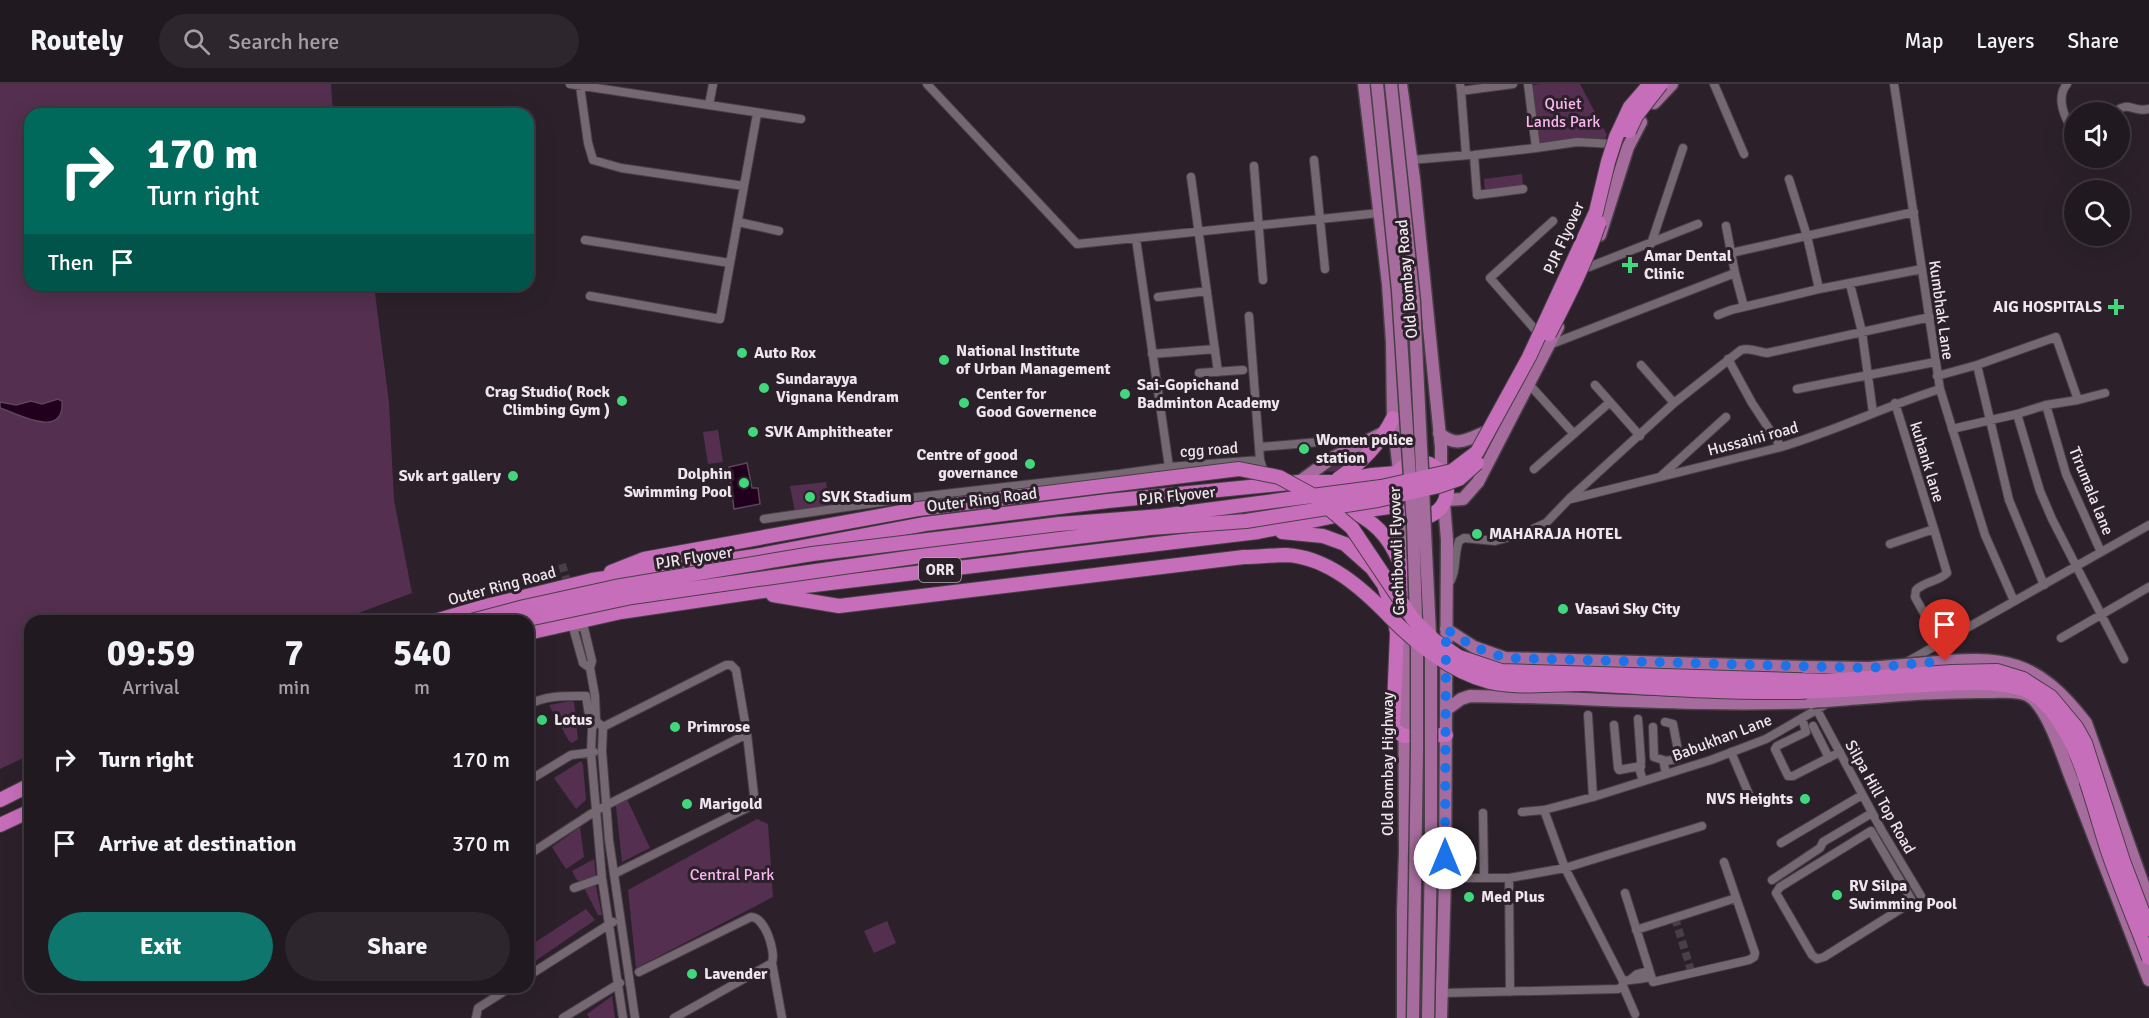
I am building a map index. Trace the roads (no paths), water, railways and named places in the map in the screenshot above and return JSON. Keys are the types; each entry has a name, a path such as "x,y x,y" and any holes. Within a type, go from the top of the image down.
{"highway":[{"name":"PJR Flyover","path":"494,615 615,587 812,554 1059,524 1161,516 1281,501 1381,487 1452,471 1477,452 1529,357 1596,212 1616,137 1630,107 1650,84"},
{"name":"PJR Flyover","path":"534,618 632,597 898,560 1150,528 1246,521 1378,500 1459,479 1479,461 1491,444 1572,289 1589,252 1619,153 1636,116 1661,84"},
{"path":"1334,482 1363,461 1387,431 1393,418"},
{"path":"1418,462 1427,463 1441,472 1447,487 1445,501 1438,511 1421,518 1412,517 1398,507 1391,489 1398,472 1410,463 1418,462"},
{"path":"592,580 644,559 918,509 1239,469 1279,477 1314,496 1352,528 1413,620 1434,640 1459,657 1501,671 1825,681 1996,671 2024,679 2051,697 2076,727 2085,743 2123,861 2149,929"},
{"name":"Outer Ring Road","path":"455,615 592,580 755,556 925,524 1108,501 1299,482 1334,482 1398,472"},
{"name":"ORR","path":"534,632 621,612 756,592 1258,532 1353,512 1398,507"},
{"path":"1353,512 1368,519 1384,533 1396,551 1403,571"},
{"path":"1258,532 1284,531 1323,536 1345,544 1372,568 1386,591 1397,633 1393,729 1404,736 1446,735"},
{"path":"756,592 839,606 1244,557 1288,555 1322,564 1354,582 1410,637 1437,657 1463,672 1489,681 1508,684 1560,683 1793,692 1994,683 2024,690 2039,698 2057,717 2074,749 2113,865 2149,958"},
{"path":"0,800 24,788"},
{"path":"0,825 24,814"}],"main road":[{"name":"Old Bombay Road","path":"1364,84 1388,284 1392,342 1393,418 1398,472"},
{"name":"Gachibowli Flyover","path":"1377,84 1397,272 1413,535 1417,650 1417,752 1413,1018"},
{"name":"Gachibowli Flyover","path":"1391,84 1414,302 1430,644 1431,854 1428,1018"},
{"name":"Old Bombay Road","path":"1401,84 1411,160 1439,432 1441,472"},
{"path":"1441,472 1471,448 1483,433 1572,271 1587,233 1608,142 1624,105 1642,84"},
{"path":"1441,1018 1445,878 1447,540 1445,501 1463,499 1478,482 1492,458 1528,383 1589,267 1628,147 1642,118 1664,90 1672,84"},
{"path":"1392,342 1428,338"},
{"path":"1299,482 1332,458 1387,431"},
{"path":"1439,432 1448,440 1459,442 1483,433"},
{"name":"Old Bombay Highway","path":"1398,507 1403,571 1406,852 1403,911 1403,1018"},
{"path":"1446,629 1474,647 1505,658 1869,668 1963,659 1998,661 2025,669 2046,679 2069,701 2086,723 2149,901 2122,910"},
{"path":"1446,710 1461,699 1470,696 1814,706 1970,692 2014,692 2027,695 2036,702 2044,715 2073,783 2149,980"},
{"path":"2132,936 2149,929"}],"street":[{"path":"570,84 801,119"},
{"path":"709,105 713,84"},
{"path":"927,84 1077,244 1378,213"},
{"path":"1513,84 1461,88 1477,195 1523,189"},
{"path":"1528,84 1536,148"},
{"path":"1714,84 1744,154"},
{"name":"Kumbhak Lane","path":"1894,84 1940,389 1985,535 2014,601"},
{"path":"2064,110 2061,97 2062,90 2067,84"},
{"path":"579,86 593,160 621,168 744,186"},
{"path":"2130,107 2139,111 2149,109"},
{"path":"590,296 720,319 757,114"},
{"path":"1411,160 1577,142 1608,142 1628,147"},
{"path":"1651,244 1683,148"},
{"path":"1314,160 1325,269"},
{"path":"1254,166 1263,280"},
{"path":"1191,177 1218,372"},
{"path":"1789,179 1808,236 1819,289"},
{"path":"1731,253 1914,212"},
{"path":"1538,333 1490,278 1553,221"},
{"path":"738,222 779,231"},
{"path":"1589,267 1698,224"},
{"path":"1726,226 1744,307"},
{"path":"1136,239 1169,467"},
{"path":"585,240 730,263"},
{"path":"1718,315 1819,289 1922,269"},
{"path":"1548,346 1736,273"},
{"path":"1850,284 1872,374 1873,413"},
{"path":"1158,297 1207,291"},
{"path":"1249,316 1260,460"},
{"path":"1447,586 1454,578 1456,549 1459,541 1464,538 1495,541 1524,533 1546,523 1674,403 1728,359 1748,348 1767,353 1930,317"},
{"path":"1937,376 1977,365 2056,337 2078,400"},
{"path":"1152,354 1215,349"},
{"path":"1728,359 1752,403 1781,447"},
{"path":"1797,389 1935,362"},
{"path":"1641,365 1674,403"},
{"path":"1977,365 2009,500 2044,585"},
{"path":"1199,373 1243,370"},
{"path":"1528,383 1574,434"},
{"path":"1595,385 1640,436"},
{"name":"Hussaini road","path":"1569,499 1781,447 1940,389"},
{"path":"1952,429 2046,405 2105,393"},
{"path":"1534,469 1610,402"},
{"name":"kuhank lane","path":"1895,404 1947,573 1944,577 1921,585 1916,590 1915,597 1940,642"},
{"name":"Tirumala lane","path":"2046,405 2066,474 2102,552"},
{"path":"2017,414 2040,492 2124,659"},
{"path":"1659,478 1726,417"},
{"path":"1260,447 1319,442"},
{"name":"cgg road","path":"764,519 1021,484 1169,467 1260,460 1267,486"},
{"name":"Babukhan Lane","path":"1522,812 1544,810 1593,797 1766,739 1802,718 1814,706 1891,672 1940,642 2149,525"},
{"path":"1890,544 1934,529"},
{"path":"2061,638 2149,588"},
{"path":"590,668 583,663 574,631 578,626 584,628 592,661 590,668 596,720 592,729 591,753 602,878 623,1018"},
{"path":"603,728 726,665 731,665 736,670 754,795 747,808 614,874"},
{"path":"534,703 550,697 586,696 589,715 603,728 602,751 609,840 634,1018"},
{"name":"Silpa Hill Top Road","path":"1814,706 1882,831 1888,852 1921,896"},
{"path":"1588,715 1593,797"},
{"path":"1802,718 1806,732 1775,748 1787,775 1793,776 1840,753"},
{"path":"1638,719 1643,781"},
{"path":"1653,727 1654,757 1666,761 1677,759 1679,756 1673,724 1665,722"},
{"path":"1614,725 1619,770 1641,766"},
{"path":"1813,726 1828,758"},
{"path":"534,851 597,810 747,734"},
{"path":"534,778 571,755 602,751"},
{"path":"1731,752 1751,799"},
{"path":"1666,761 1664,764 1666,774"},
{"path":"1781,843 1862,795"},
{"path":"1544,810 1565,868 1626,982 1635,1014"},
{"path":"1483,813 1484,878"},
{"path":"1772,880 1820,848 1823,842 1872,813"},
{"path":"1445,878 1509,878 1565,868 1702,826"},
{"path":"1874,836 1882,831"},
{"path":"1869,832 1872,832 1888,852 1911,900 1907,905 1861,934 1817,959 1812,955 1776,893 1780,887 1869,832"},
{"path":"1625,893 1649,974 1654,982 1754,957 1755,953 1724,862"},
{"path":"574,888 602,878"},
{"path":"1509,878 1510,992"},
{"path":"1636,930 1736,898"},
{"path":"639,972 751,917 756,917 760,920 774,951 772,963 782,1018"},
{"path":"534,972 620,918"},
{"path":"674,1018 772,963"},
{"path":"1443,993 1618,989 1626,982 1636,981 1649,974"},
{"path":"563,1018 628,979"},
{"path":"476,1018 478,1008 502,993"}],"tunnel":[{"path":"562,564 569,589"},
{"path":"1675,918 1692,974"}],"place":[{"name":"Amar Dental Clinic","path":"1630,265"},
{"name":"AIG HOSPITALS","path":"2116,307"},
{"name":"Auto Rox","path":"742,353"},
{"name":"National Institute of Urban Management","path":"944,360"},
{"name":"Sundarayya Vignana Kendram","path":"764,388"},
{"name":"Sai-Gopichand Badminton Academy","path":"1125,394"},
{"name":"Crag Studio( Rock Climbing Gym )","path":"622,401"},
{"name":"Center for Good Governence","path":"964,403"},
{"name":"SVK Amphitheater","path":"753,432"},
{"name":"Women police station","path":"1304,449"},
{"name":"Centre of good governance","path":"1030,464"},
{"name":"Svk art gallery","path":"513,476"},
{"name":"Dolphin Swimming Pool","path":"744,483"},
{"name":"SVK Stadium","path":"810,497"},
{"name":"MAHARAJA HOTEL","path":"1477,534"},
{"name":"Vasavi Sky City","path":"1563,609"},
{"name":"Lotus","path":"542,720"},
{"name":"Primrose","path":"675,727"},
{"name":"NVS Heights","path":"1805,799"},
{"name":"Marigold","path":"687,804"},
{"name":"RV Silpa Swimming Pool","path":"1837,895"},
{"name":"Med Plus","path":"1469,897"},
{"name":"Lavender","path":"692,974"}],"park label":[{"name":"Quiet Lands Park","path":"1563,113"},
{"name":"Central Park","path":"732,875"}]}
